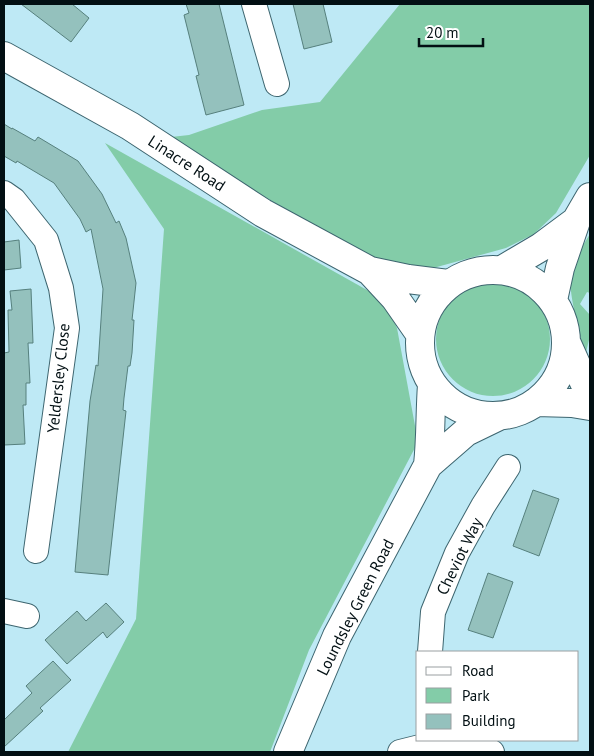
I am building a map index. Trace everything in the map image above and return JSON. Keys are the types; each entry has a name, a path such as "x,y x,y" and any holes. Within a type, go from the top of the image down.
{"main road":[{"name":"Linacre Road","path":"4,56 130,126 263,213 370,271 408,279 448,284"},
{"path":"553,300 560,268 576,221 590,197"},
{"path":"502,270 541,247 576,221"},
{"path":"488,269 502,270 517,273 531,280 553,300 561,314 565,329 567,344 565,358 555,383 536,402 512,414 484,416 455,406 432,385 421,361 420,334 426,312 435,297 448,284 473,272 488,269"},
{"name":"Linacre Road","path":"370,271 395,298 420,334"},
{"path":"567,344 584,382 590,389"},
{"name":"Loundsley Green Road","path":"428,465 432,385"},
{"path":"536,402 572,403 590,406"},
{"name":"Loundsley Green Road","path":"288,752 336,636 428,465 466,432 499,416"}],"street":[{"path":"254,4 277,84"},
{"name":"Yeldersley Close","path":"4,193 14,200 46,240 61,288 67,328 36,551"},
{"name":"Cheviot Way","path":"430,651 432,612 457,553 508,467"},
{"path":"400,752 432,742 465,745 492,752"}],"green space":[{"path":"400,4 590,4 590,155 556,213 534,234 506,248 426,270 378,262 162,138 189,135 262,110 320,102"},
{"path":"105,143 383,299 397,328 418,442 309,650 270,752 68,752 136,619 164,229"},
{"path":"590,234 590,293 587,292 580,304 590,315 590,336 585,356 572,298 570,276 582,246"},
{"path":"493,282 515,286 525,291 541,307 546,317 550,339 546,361 541,371 525,387 515,392 493,396 471,392 461,387 445,371 440,361 436,339 440,317 445,307 461,291 471,286"}],"building":[{"path":"21,4 72,4 89,18 71,42"},
{"path":"186,4 219,4 244,105 206,115 196,76 199,75 184,15 189,13"},
{"path":"293,4 323,4 332,42 304,49"},
{"path":"4,124 35,141 38,137 78,161 102,194 116,223 119,221 126,238 136,283 132,320 134,320 132,353 130,366 128,366 124,398 123,410 126,411 108,575 75,572 90,401 96,365 98,366 103,289 91,229 86,232 80,219 54,183 17,161 16,163 4,156"},
{"path":"19,240 21,268 4,270 4,242"},
{"path":"31,289 33,343 28,343 30,383 26,383 26,405 23,405 25,444 4,445 4,353 9,352 8,310 12,310 10,291"},
{"path":"533,490 559,499 539,556 513,546"},
{"path":"488,573 513,582 493,638 468,630"},
{"path":"106,603 124,622 107,638 103,632 67,664 45,640 77,611 86,621"},
{"path":"53,661 71,680 40,708 43,711 4,747 4,720 32,693 26,686"}]}
